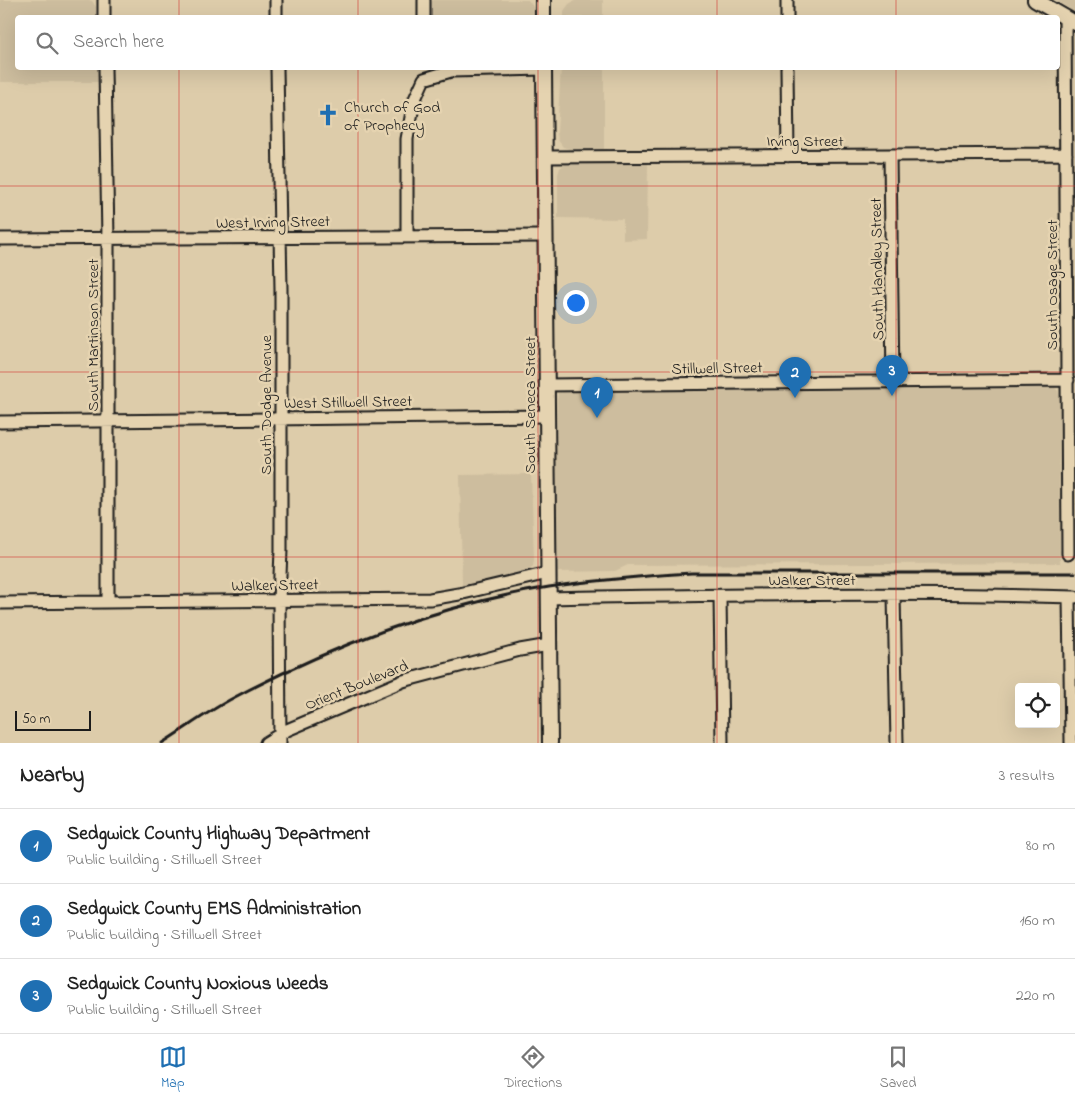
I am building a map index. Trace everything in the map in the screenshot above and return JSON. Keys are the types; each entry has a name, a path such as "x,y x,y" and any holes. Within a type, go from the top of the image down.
{"street":[{"path":"104,0 104,15"},
{"path":"276,0 276,15"},
{"path":"424,0 424,15"},
{"path":"543,0 543,15"},
{"path":"787,0 787,15"},
{"path":"1035,0 1070,20"},
{"name":"South Osage Street","path":"1068,554 1066,154 1070,20"},
{"name":"South Martinson Street","path":"105,70 108,239 108,602"},
{"name":"South Dodge Avenue","path":"277,70 281,418 280,739"},
{"path":"407,236 407,140 414,101 424,73 482,70"},
{"name":"South Seneca Street","path":"544,70 550,743"},
{"path":"787,70 788,156"},
{"name":"Irving Street","path":"545,157 1066,154"},
{"name":"South Handley Street","path":"890,156 893,381"},
{"name":"West Irving Street","path":"0,239 545,236"},
{"name":"Stillwell Street","path":"546,384 1068,380"},
{"name":"West Stillwell Street","path":"0,422 547,416"},
{"name":"Walker Street","path":"0,603 430,599 548,573"},
{"path":"894,595 897,743"},
{"name":"Walker Street","path":"548,598 894,595 1072,597"},
{"path":"720,596 722,743"},
{"path":"1071,743 1072,597"},
{"name":"Orient Boulevard","path":"266,743 280,739 403,680 520,650 548,645"}],"shaded area":[{"path":"0,0 92,1 96,7 97,15 15,15 15,70 97,70 98,82 0,82"},
{"path":"433,0 528,0 534,8 535,15 430,15 430,3"},
{"path":"576,0 603,0 603,15 564,15 564,11 569,4"},
{"path":"1056,0 1075,0 1075,455 1070,9"},
{"path":"561,70 604,70 604,151 575,151 563,147 558,140"},
{"path":"648,163 647,239 623,240 623,219 558,218 558,174 560,168 565,164"},
{"path":"1054,387 1058,391 1059,396 1060,563 628,565 615,571 556,572 558,393 575,390"},
{"path":"531,474 533,566 529,570 462,586 460,475"}],"railway":[{"path":"162,743 235,697 272,678 348,645 427,616 508,595 549,587 620,578 692,573 1075,573"}],"place":[{"name":"Church of God of Prophecy","path":"328,115"},
{"name":"Sedgwick County Noxious Weeds","path":"892,396"},
{"name":"Sedgwick County EMS Administration","path":"795,398"},
{"name":"Sedgwick County Highway Department","path":"597,418"}]}
